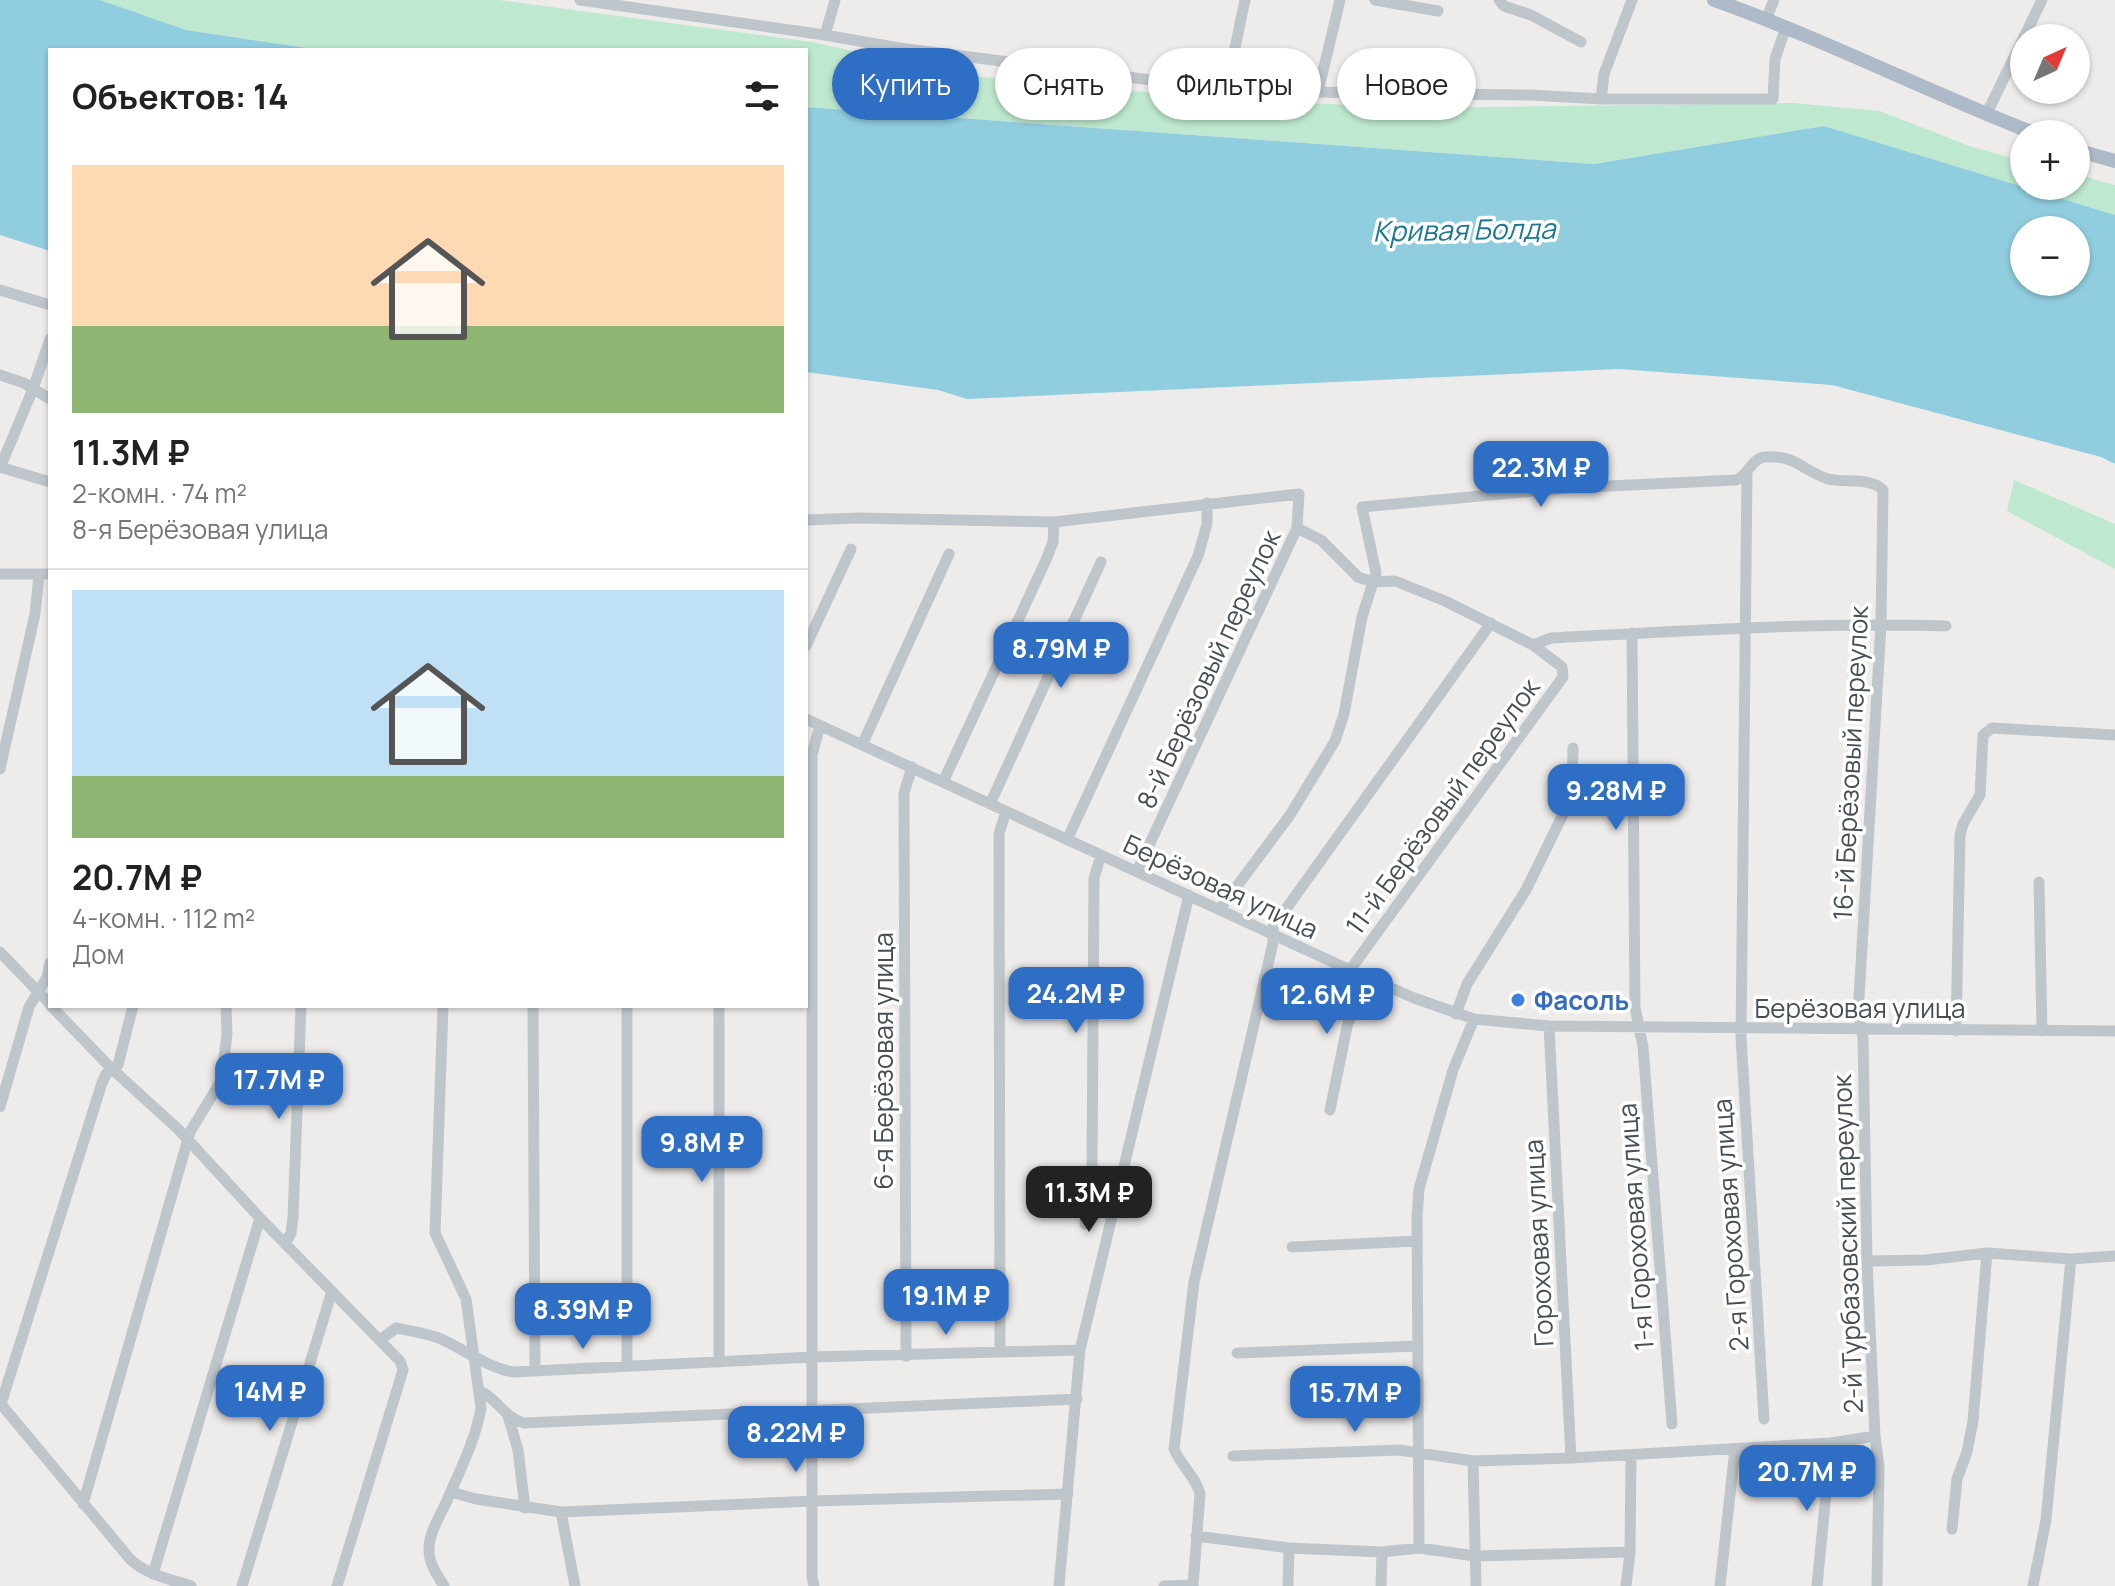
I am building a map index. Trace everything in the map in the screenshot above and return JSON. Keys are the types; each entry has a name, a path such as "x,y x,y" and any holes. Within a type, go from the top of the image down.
{"main road":[{"path":"1714,0 1786,27 2010,124"},
{"path":"2090,154 2115,161"}],"street":[{"path":"583,0 899,48 1148,80"},
{"path":"825,35 835,0"},
{"path":"1235,48 1245,0"},
{"path":"1321,79 1340,0"},
{"path":"1375,0 1438,11"},
{"path":"1499,0 1504,6 1531,15 1581,42"},
{"path":"1601,99 1604,74 1632,0"},
{"path":"1766,19 1774,0"},
{"path":"1986,115 2042,0"},
{"path":"1321,92 1601,99 1773,99 1775,59 1786,27"},
{"path":"0,290 48,304"},
{"path":"48,345 0,467 48,481"},
{"path":"0,375 48,398"},
{"name":"16-й Берёзовый переулок","path":"1747,472 1758,459 1789,458 1827,478 1875,484 1883,490 1881,624 1859,999 1860,1030"},
{"path":"1220,909 1290,815 1335,741 1344,714 1362,617 1373,582 1375,562 1362,507 1566,488 1736,480 1747,472"},
{"name":"2-я Гороховая улица","path":"1747,472 1741,1029 1764,1419"},
{"path":"808,520 1054,522 1299,494 1297,528 1329,547 1358,577 1373,582 1395,581 1413,587 1533,645 1551,638 1746,627 1946,626"},
{"path":"1067,840 1198,556 1206,532 1207,503"},
{"path":"943,782 1046,560 1053,542 1054,522"},
{"name":"8-й Берёзовый переулок","path":"1137,871 1297,528"},
{"path":"808,642 851,549"},
{"path":"862,745 949,554"},
{"path":"990,804 1101,562"},
{"path":"0,574 44,575 0,769"},
{"path":"1164,1586 1193,1585 1200,1494 1174,1449 1189,1312 1277,919 1491,623"},
{"name":"1-я Гороховая улица","path":"1632,633 1638,1027 1643,1047 1672,1424"},
{"name":"11-й Берёзовый переулок","path":"1350,970 1563,677 1562,667 1533,645"},
{"name":"Берёзовая улица","path":"808,720 1363,976 1474,1019 1549,1026 2115,1031"},
{"path":"814,1586 812,755 820,725"},
{"path":"1956,1031 1960,835 1980,795 1983,735 1987,730 2115,735"},
{"path":"1456,1014 1467,984 1526,890 1572,796 1573,748"},
{"name":"6-я Берёзовая улица","path":"906,1356 904,793 912,767"},
{"path":"1572,796 1633,801"},
{"path":"1000,1352 999,834 1006,811"},
{"path":"1085,1224 1092,1171 1094,878 1101,855"},
{"path":"2039,882 2042,1031"},
{"path":"1059,1586 1080,1350 1189,895"},
{"path":"0,952 48,1002"},
{"path":"0,1107 29,1007 48,972"},
{"path":"1330,1110 1347,1027 1363,976"},
{"path":"54,1008 188,1141 400,1361 403,1370 337,1586"},
{"path":"133,1008 118,1065 102,1083 0,1404 130,1559 153,1574 191,1586"},
{"path":"83,1504 193,1124 221,1081 227,1035 226,1008"},
{"path":"285,1244 291,1233 293,1218 301,1008"},
{"path":"443,1008 435,1233 466,1299 480,1391 478,1425 428,1550 444,1586"},
{"path":"533,1008 535,1371"},
{"path":"627,1008 627,1366"},
{"path":"719,1008 719,1362"},
{"path":"1419,1548 1419,1189 1453,1070 1474,1019"},
{"name":"Гороховая улица","path":"1549,1026 1571,1458"},
{"name":"2-й Турбазовский переулок","path":"1233,1456 1399,1450 1473,1461 1571,1458 1831,1443 1875,1436 1867,1261 1863,1038 1860,1030"},
{"path":"153,1574 260,1218"},
{"path":"1292,1247 1417,1241"},
{"path":"1952,1529 1957,1479 1967,1452 1973,1421 1987,1253"},
{"path":"1867,1261 1926,1260 1987,1253 2071,1259 2115,1256"},
{"path":"2033,1586 2046,1520 2071,1259"},
{"path":"242,1586 332,1291"},
{"path":"380,1340 396,1328 440,1338 500,1370 513,1372 812,1357 1080,1350"},
{"path":"1237,1353 1418,1346"},
{"path":"480,1391 487,1394 508,1416 524,1423 1077,1399"},
{"path":"508,1416 518,1450 525,1508"},
{"path":"1875,1436 1879,1467 1877,1586"},
{"path":"1817,1586 1831,1443"},
{"path":"1720,1586 1735,1449"},
{"path":"1626,1586 1630,1552 1631,1456"},
{"path":"1473,1461 1476,1586"},
{"path":"451,1492 525,1508 561,1512 1068,1494"},
{"path":"561,1512 575,1586"},
{"path":"1196,1536 1289,1548 1382,1552 1419,1548 1475,1556 1630,1552"},
{"path":"1288,1586 1289,1548"},
{"path":"1381,1586 1382,1552"}],"green space":[{"path":"100,0 499,0 839,48 832,48 832,109 808,107 808,48 307,48 186,30"},
{"path":"979,77 995,78 995,120 1132,120 1132,91 1148,92 1148,120 1321,120 1321,104 1337,104 1337,120 1476,120 1476,107 1793,103 1880,111 1972,147 2010,157 2010,183 1824,126 1594,164 979,120"},
{"path":"2090,178 2115,185 2115,215 2066,200 2090,200"},
{"path":"2014,480 2115,524 2115,569 2007,511"}],"water":[{"path":"0,0 100,0 186,30 307,48 48,48 48,250 0,235"},
{"name":"Кривая Болда","path":"808,107 832,109 832,120 979,120 1594,164 1824,126 2010,183 2010,200 2066,200 2115,215 2115,464 2101,457 1832,385 1619,369 967,399 938,390 808,372"}],"place":[{"name":"Фасоль","path":"1518,1000"}]}
